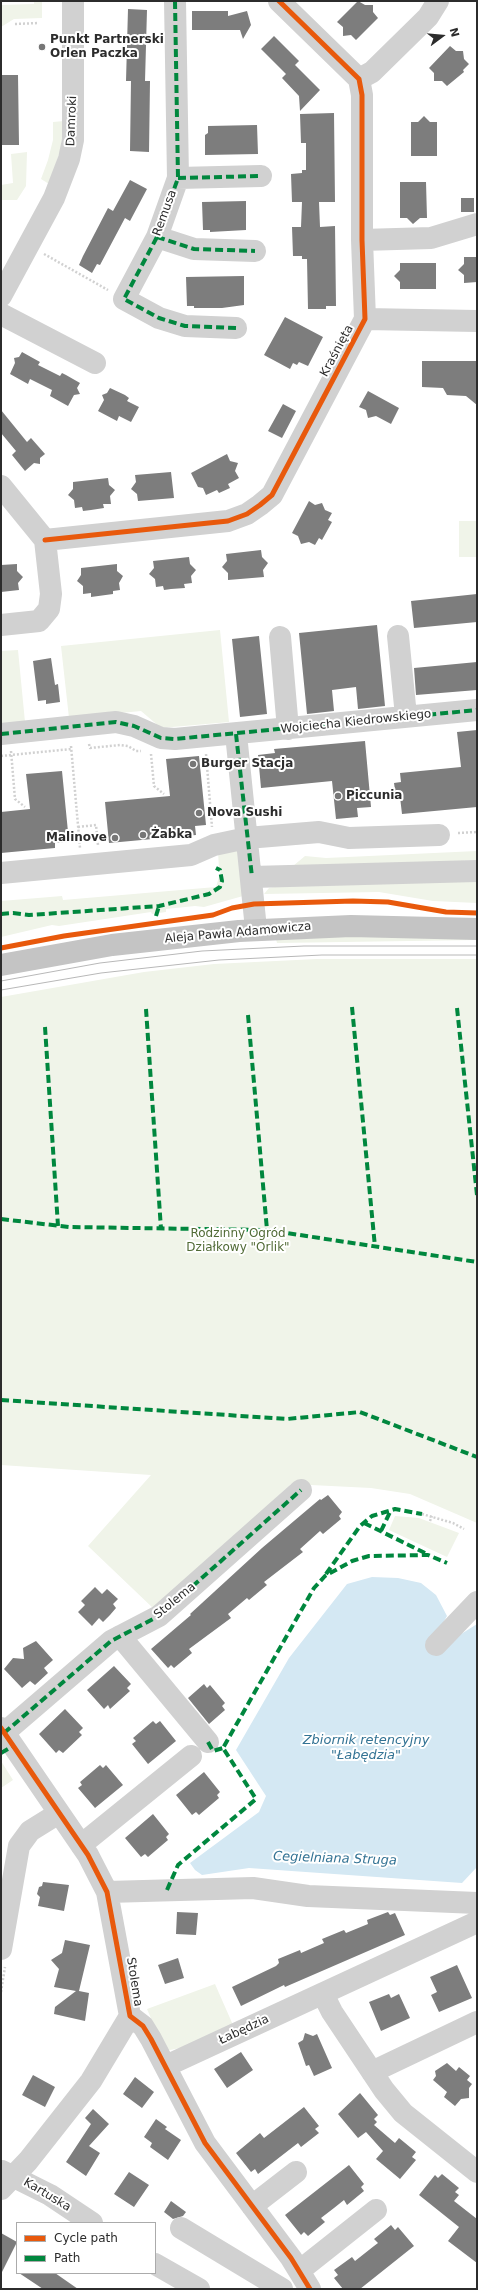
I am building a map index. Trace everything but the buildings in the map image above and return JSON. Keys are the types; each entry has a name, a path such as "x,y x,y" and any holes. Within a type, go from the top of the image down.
{"main road":[{"name":"Aleja Pawła Adamowicza","path":"1,966 112,945 256,929 351,926 477,929"}],"street":[{"name":"Damroki","path":"1,296 54,198 69,159 73,132 73,1"},
{"name":"Remusa","path":"124,299 157,237 178,178 175,1"},
{"path":"279,1 358,79 372,72 428,17 438,1"},
{"name":"Kraśnięta","path":"45,540 228,521 247,514 260,506 272,495 365,319 362,240 362,95 358,79"},
{"path":"178,178 261,176"},
{"path":"362,240 431,238 477,224"},
{"path":"157,237 194,249 255,251"},
{"path":"124,299 159,318 185,326 236,328"},
{"path":"1,314 95,363"},
{"name":"Kraśnięta","path":"365,319 477,321"},
{"path":"1,486 45,540 51,594 49,609 39,621 1,625"},
{"path":"398,636 406,716"},
{"path":"280,637 288,729"},
{"name":"Wojciecha Kiedrowskiego","path":"5,733 116,722 134,726 168,739 236,734 477,710"},
{"path":"236,734 252,878 256,929"},
{"path":"1,873 191,855 214,845 247,838 319,832 349,838 439,835"},
{"path":"252,878 477,872"},
{"name":"Stolema","path":"5,2179 91,2081 130,2016 107,1892 88,1855 3,1730 111,1641 159,1616 302,1490"},
{"path":"436,1645 477,1602"},
{"path":"120,1636 208,1742"},
{"path":"81,1845 191,1756"},
{"path":"1,1949 19,1846 30,1831 59,1813"},
{"path":"107,1892 253,1888 308,1896 477,1903"},
{"name":"Łabędzia","path":"166,2066 477,1922"},
{"path":"323,1994 332,2012 372,2072 403,2113 477,2172"},
{"name":"Stolema","path":"130,2016 143,2026 166,2066 205,2143 299,2271 310,2289"},
{"path":"372,2072 477,2022"},
{"path":"252,2206 296,2172"},
{"name":"Kartuska","path":"5,2179 50,2195 90,2222"},
{"path":"299,2271 376,2210"},
{"path":"181,2228 282,2289"},
{"path":"156,2265 199,2289"}],"path":[{"path":"15,24 38,23"},
{"path":"40,252 124,299"},
{"path":"5,733 11,755 15,798 25,807"},
{"path":"71,742 78,826 91,864"},
{"path":"1,756 71,749"},
{"path":"150,750 154,786 164,794"},
{"path":"205,750 213,832"},
{"path":"78,826 96,825 91,864"},
{"path":"422,1514 432,1516 464,1529"},
{"path":"430,1521 432,1516"}],"green space":[{"path":"34,1 42,1 42,18 14,19 1,27 1,5 34,4"},
{"path":"64,121 61,148 49,184 41,179 53,140 53,122"},
{"path":"27,152 26,186 17,200 1,200 1,185 13,183 11,154"},
{"path":"459,521 477,521 477,557 459,557"},
{"path":"220,630 229,722 161,728 141,711 69,718 61,646"},
{"path":"18,650 25,722 1,725 1,651"},
{"path":"218,850 238,850 243,896 204,907 195,906 166,909 166,912 152,914 151,912 59,926 52,925 1,937 1,901 62,896 63,900 216,887 221,870 219,870"},
{"path":"477,851 477,860 287,871 305,856 326,858"},
{"path":"477,878 477,903 433,901 379,892 264,894 269,888 309,881"},
{"path":"335,936 477,940 277,943 276,939"},
{"name":"Rodzinny Ogród Działkowy \"Orlik\"","path":"317,959 477,959 477,1523 410,1494 371,1488 291,1484 155,1610 88,1546 151,1475 1,1465 1,997 144,972 214,964"},
{"path":"395,1516 419,1518 459,1533 447,1557 389,1530"},
{"path":"1,1761 13,1780 1,1788"},
{"path":"215,1984 233,2025 180,2048 165,2051 147,2009"}],"water":[{"name":"Zbiornik retencyjny \"Łabędzia\"","path":"372,1577 398,1578 421,1583 436,1595 447,1616 432,1642 439,1648 477,1624 477,1867 462,1883 249,1868 202,1875 195,1870 190,1863 259,1812 266,1796 236,1750 289,1658 347,1584"}],"tram line":[{"path":"1,981 100,963 202,951 304,946 477,946"},
{"path":"1,990 101,973 219,960 322,955 477,955"}],"marked path":[{"path":"175,1 178,178 157,237 124,299 159,318 185,326 236,328"},
{"path":"178,178 261,176"},
{"path":"157,237 194,249 255,251"},
{"path":"1,734 116,722 134,726 161,738 175,739 477,710"},
{"path":"236,734 252,877"},
{"path":"1,914 13,913 29,915 159,906 209,894 220,887 222,881 220,870 216,868"},
{"path":"156,916 159,906"},
{"path":"352,1007 375,1247"},
{"path":"457,1008 477,1195"},
{"path":"146,1009 161,1229"},
{"path":"248,1015 267,1230"},
{"path":"45,1027 58,1226"},
{"path":"1,1219 69,1227 267,1230 477,1262"},
{"path":"1,1400 287,1419 360,1412 477,1457"},
{"path":"4,1733 111,1641 159,1616 301,1490"},
{"path":"326,1574 360,1526 372,1516 395,1509 422,1514"},
{"path":"381,1531 391,1510"},
{"path":"364,1523 427,1554"},
{"path":"167,1890 178,1865 256,1799 223,1748 314,1588 325,1576 352,1561 369,1556 428,1555 447,1563"},
{"path":"208,1742 213,1751 223,1748"},
{"path":"1,1753 13,1746"}],"cycle path":[{"path":"45,540 228,521 247,514 272,495 365,319 362,240 362,95 359,79 279,1"},
{"path":"1,948 64,936 213,915 232,908 254,904 353,901 388,902 446,912 477,913"},
{"path":"1,1728 88,1855 107,1892 130,2016 143,2026 151,2039 205,2143 291,2258 310,2289"}],"place":[{"name":"Punkt Partnerski Orlen Paczka","path":"42,47"},
{"name":"Burger Stacja","path":"193,764"},
{"name":"Piccunia","path":"338,796"},
{"name":"Nova Sushi","path":"199,813"},
{"name":"Żabka","path":"143,835"},
{"name":"Malinove","path":"115,838"}],"water label":[{"name":"Cegielniana Struga","path":"335,1859"}]}
